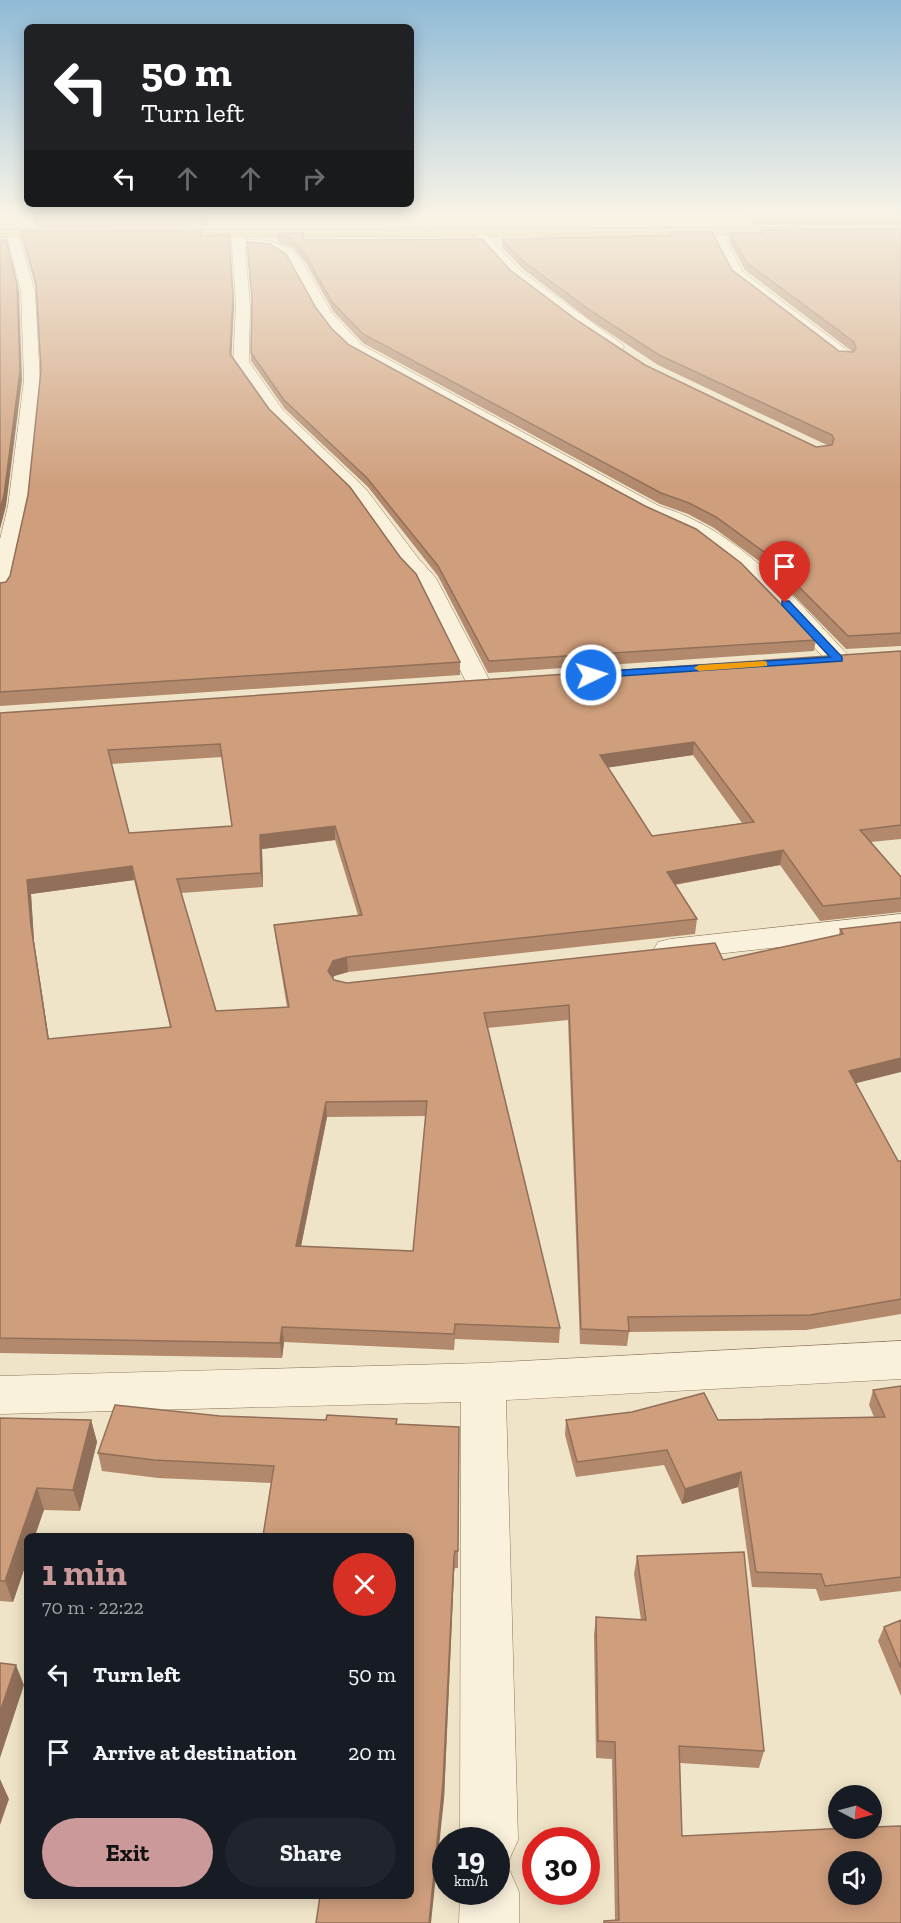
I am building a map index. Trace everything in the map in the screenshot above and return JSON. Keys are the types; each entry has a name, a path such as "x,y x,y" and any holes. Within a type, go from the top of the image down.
{"street":[{"path":"0,587 18,506 32,380 29,305"},
{"path":"243,305 241,362 277,414 359,493 410,563 428,583 478,683"},
{"path":"319,305 340,335 356,348 652,510 690,524 742,563 800,617 849,658 803,661"},
{"path":"557,305 632,357"},
{"path":"778,305 846,356"},
{"path":"642,952 901,924"},
{"path":"0,1395 483,1382 901,1360"},
{"path":"483,1382 489,1827"},
{"path":"489,1905 489,1923"}],"building":[{"path":"0,305 18,305 20,371 4,495 0,510"},
{"path":"37,305 233,305 230,354 269,409 350,487 400,557 416,574 460,662 0,692 0,583 6,582 10,576 28,495 41,370"},
{"path":"252,305 314,305 332,329 349,345 645,506 696,529 741,563 816,640 489,661 438,566 367,478 284,400 251,353"},
{"path":"335,305 556,305 645,365 816,447 832,445 834,439 832,435 659,355 582,305 778,305 839,351 853,352 856,348 854,342 804,305 901,305 901,633 848,636 764,552 716,517 689,503 661,493 363,334"},
{"path":"901,651 901,825 860,830 901,877 901,898 823,906 783,850 667,872 697,919 347,957 333,961 328,971 334,980 347,983 715,943 723,960 843,934 840,929 901,922 901,1058 849,1071 898,1161 901,1161 901,1299 810,1315 628,1317 629,1331 581,1329 569,1005 484,1013 560,1328 455,1324 454,1334 282,1327 280,1343 0,1338 0,713","holes":["694,742 754,822 652,836 600,755","220,744 232,826 129,833 108,750","335,826 362,915 274,925 289,1007 216,1011 177,879 261,873 260,835","132,866 171,1027 48,1039 31,926 27,880","427,1101 413,1251 296,1246 326,1102"]},
{"path":"901,1386 901,1577 825,1586 821,1574 756,1572 741,1472 685,1489 667,1450 577,1462 566,1420 632,1412 704,1393 718,1420 885,1417 873,1390"},
{"path":"115,1405 220,1416 326,1420 327,1415 397,1419 396,1424 459,1427 458,1551 455,1551 454,1556 443,1783 439,1827 432,1827 432,1893 429,1923 316,1923 320,1899 414,1899 414,1533 263,1533 274,1466 154,1460 98,1453"},
{"path":"0,1418 91,1420 73,1490 37,1488 5,1581 0,1581"},
{"path":"744,1552 764,1751 679,1746 682,1836 828,1829 828,1839 882,1839 882,1827 901,1826 901,1923 604,1923 604,1921 619,1920 615,1742 598,1741 596,1617 646,1620 637,1556"},
{"path":"901,1620 901,1668 884,1627"},
{"path":"0,1663 16,1665 0,1712"}],"slow traffic":[{"path":"699,668 764,664"}],"route":[{"path":"591,675 838,659 785,603"}]}
